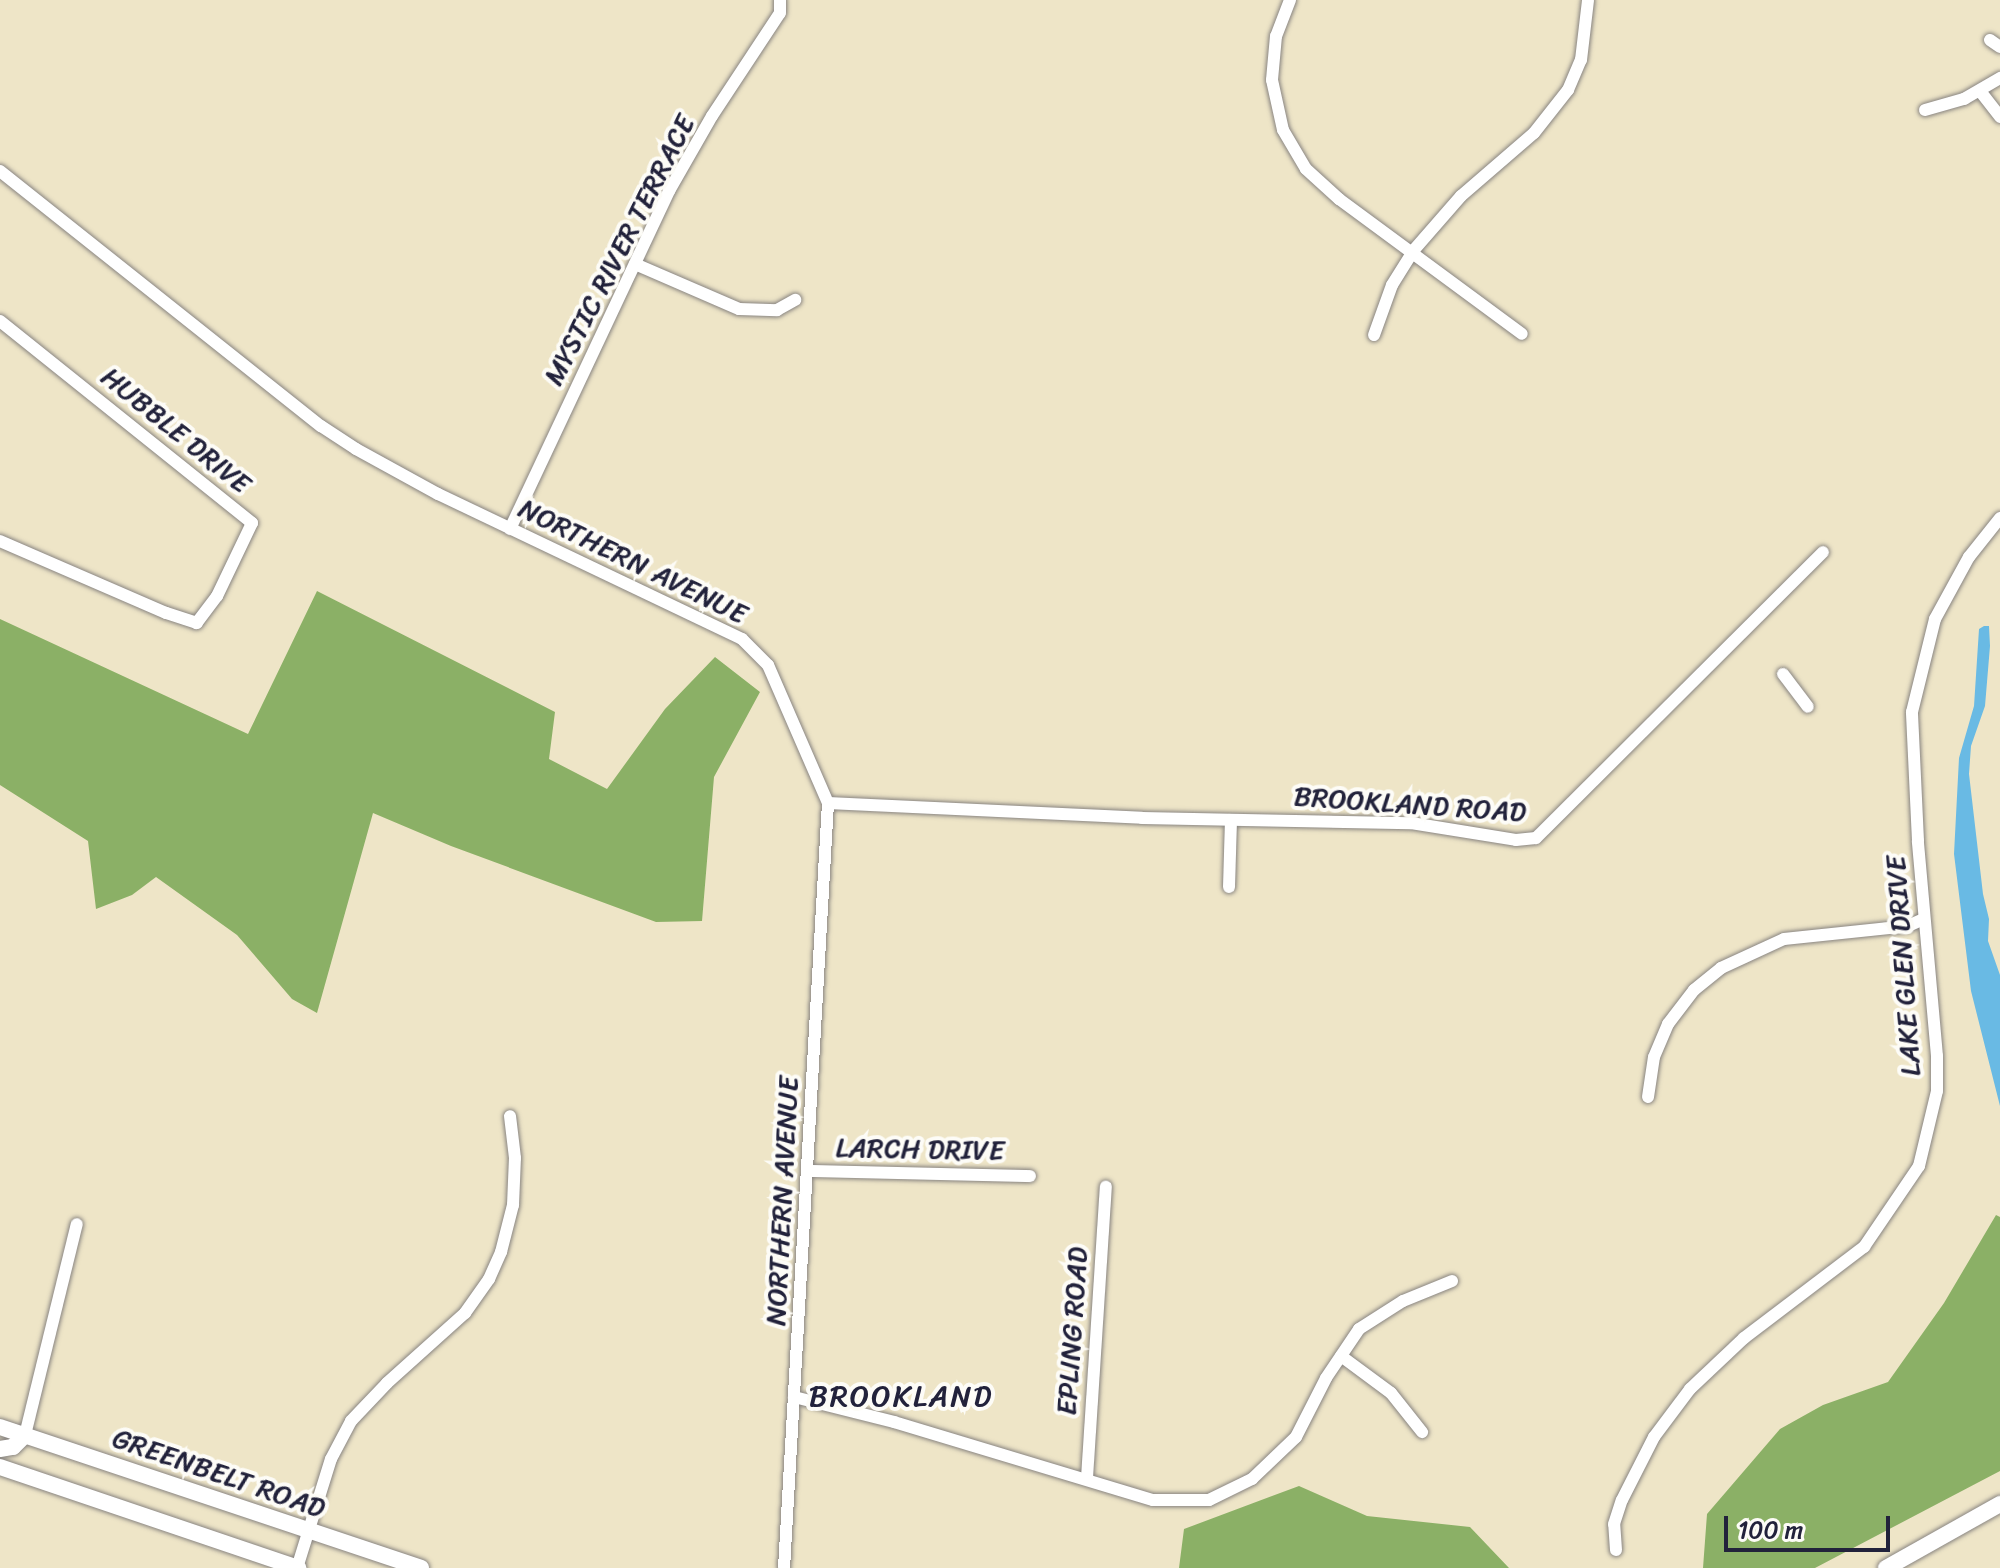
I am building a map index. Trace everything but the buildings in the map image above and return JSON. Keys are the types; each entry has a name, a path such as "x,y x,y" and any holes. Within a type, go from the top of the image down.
{"main road":[{"name":"GREENBELT ROAD","path":"0,1427 421,1568"},
{"path":"0,1449 13,1447 25,1435"},
{"path":"0,1467 298,1568"},
{"path":"1886,1568 2000,1504"}],"street":[{"name":"MYSTIC RIVER TERRACE","path":"510,529 669,191 712,116 780,13 780,0"},
{"path":"1290,0 1276,36 1273,58 1275,107 1283,130 1306,169 1339,199 1522,334"},
{"path":"1374,335 1392,285 1413,251 1461,196 1534,133 1568,90 1581,60 1588,0"},
{"path":"1925,110 1980,91 2000,78"},
{"path":"1980,91 2000,117"},
{"name":"NORTHERN AVENUE","path":"0,171 321,426 426,488 716,627 755,649 768,665 828,803 784,1568"},
{"path":"635,264 739,309 777,310 795,300"},
{"name":"HUBBLE DRIVE","path":"0,321 252,523 217,596 197,623 0,541"},
{"name":"LAKE GLEN DRIVE","path":"1616,1550 1614,1524 1622,1500 1654,1437 1690,1389 1744,1338 1864,1247 1919,1166 1937,1091 1935,1019 1911,745 1915,697 1935,619 1969,557 2000,518"},
{"name":"BROOKLAND ROAD","path":"828,803 1231,820 1411,823 1516,840 1536,838 1823,552"},
{"path":"1783,674 1808,707"},
{"path":"1229,887 1231,820"},
{"path":"1648,1097 1654,1057 1668,1024 1694,990 1721,968 1784,939 1908,926 1924,919"},
{"path":"298,1568 335,1449 351,1421 387,1383 465,1313 489,1279 501,1252 513,1205 515,1158 510,1116"},
{"name":"LARCH DRIVE","path":"808,1171 1030,1176"},
{"name":"EPLING ROAD","path":"1087,1478 1106,1187"},
{"path":"25,1435 77,1224"},
{"path":"794,1397 1087,1478 1153,1500 1181,1502 1220,1497 1252,1479 1296,1437 1326,1378 1359,1329 1403,1301 1452,1281"},
{"path":"1341,1356 1391,1393 1422,1432"}],"green space":[{"path":"317,591 555,712 549,759 607,789 665,709 715,657 760,692 714,777 702,921 656,922 451,846 373,813 317,1013 292,999 237,935 156,877 132,895 96,909 88,841 0,785 0,619 248,734"},
{"path":"1996,1215 2000,1217 2000,1471 1815,1568 1703,1568 1707,1514 1780,1429 1823,1405 1888,1382 1944,1303"},
{"path":"1299,1486 1367,1516 1470,1527 1509,1568 1179,1568 1184,1529"}],"water":[{"path":"1989,626 1990,646 1985,706 1971,746 1969,774 1983,894 1989,919 1988,941 2000,975 2000,1106 1971,991 1954,854 1959,758 1974,706 1979,629"}],"district":[{"name":"BROOKLAND","path":"901,1396"}]}
